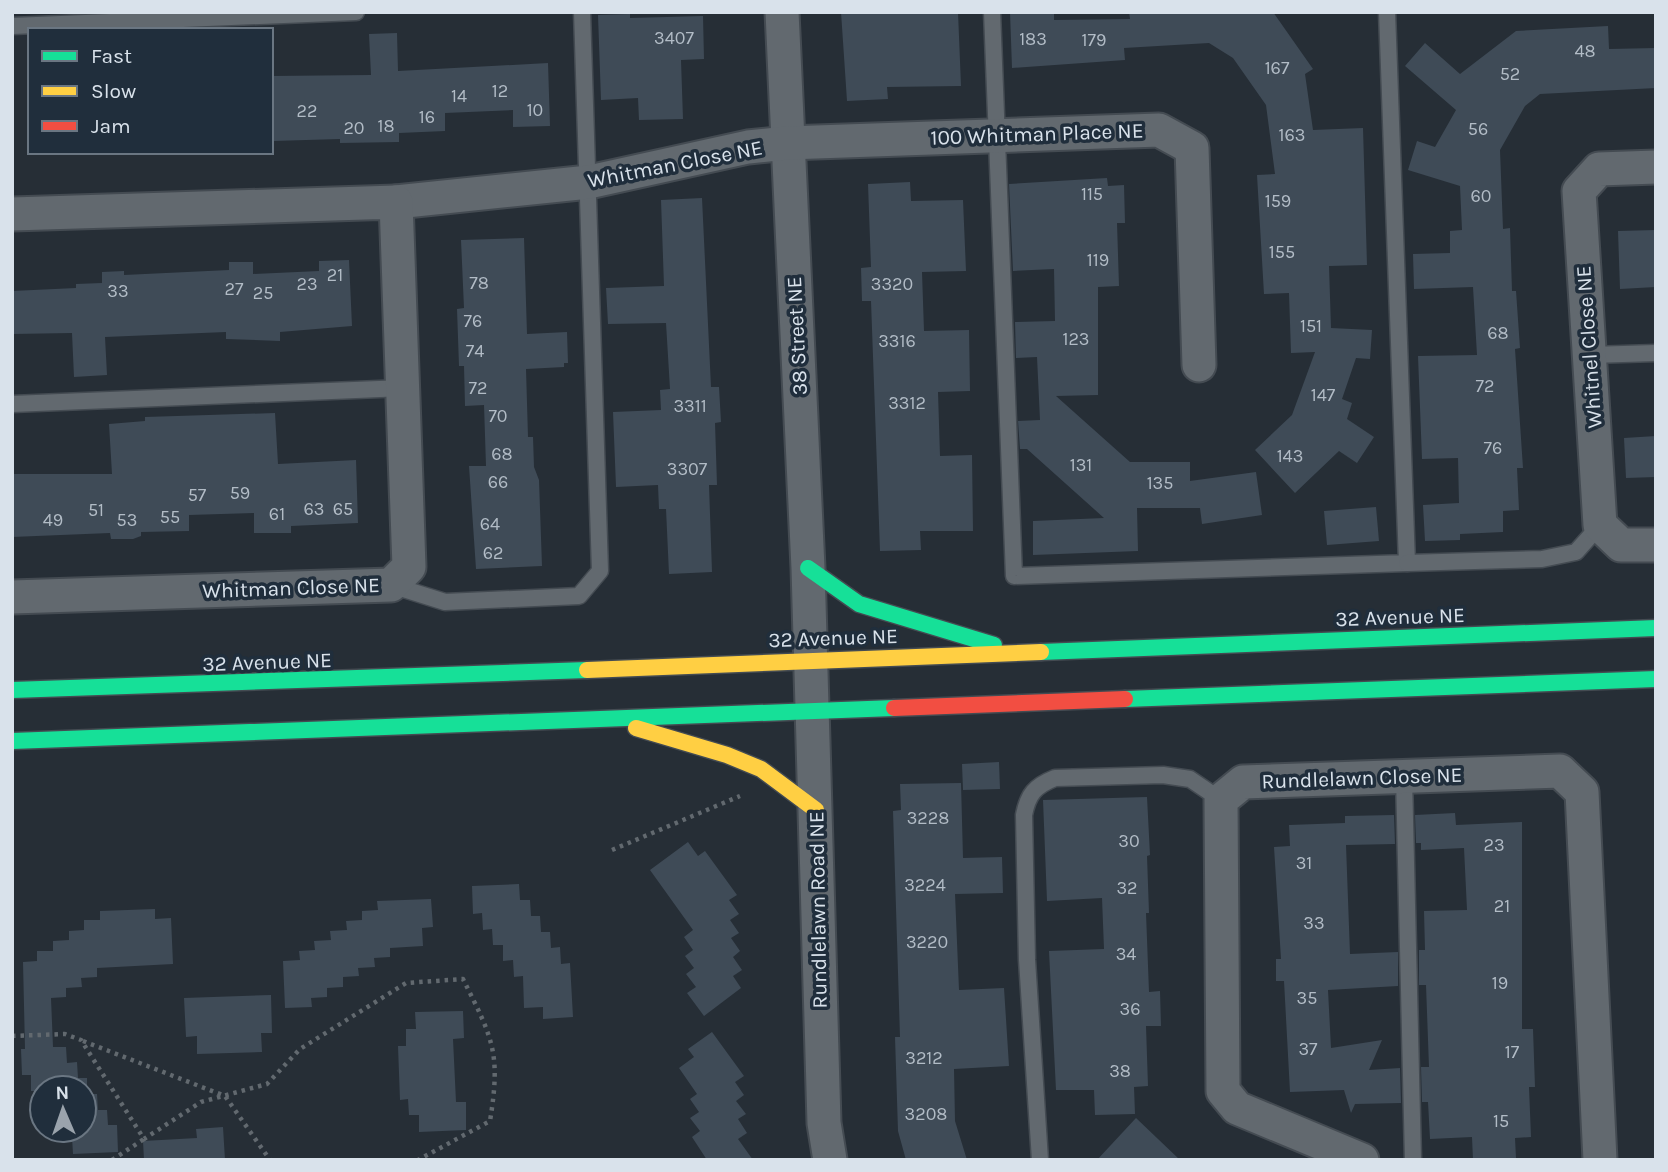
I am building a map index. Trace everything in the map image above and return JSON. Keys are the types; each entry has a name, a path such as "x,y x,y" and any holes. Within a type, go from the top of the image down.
{"main road":[{"path":"808,568 859,604 892,616 968,635 1018,654"},
{"name":"32 Avenue NE","path":"12,690 265,683 1656,628"},
{"path":"12,741 1656,679"},
{"path":"12,682 34,689"},
{"path":"604,719 727,755 761,769 816,810"}],"street":[{"name":"38 Street NE","path":"782,12 810,660"},
{"name":"100 Whitman Place NE","path":"787,143 1159,130 1192,148 1199,365"},
{"name":"Whitman Close NE","path":"12,214 396,202 589,182 748,147 787,143"},
{"name":"Whitnel Close NE","path":"1600,525 1579,191 1599,169 1656,167"},
{"name":"Whitman Close NE","path":"12,597 390,585 409,568 396,202"},
{"path":"1600,525 1621,545 1656,545"},
{"name":"Rundlelawn Road NE","path":"810,660 824,1123 830,1160"},
{"name":"Rundlelawn Close NE","path":"1222,800 1243,782 1560,771 1582,792 1600,1160"},
{"path":"1222,800 1223,1091 1237,1108 1362,1160"}],"lane":[{"path":"12,26 356,12"},
{"path":"390,585 445,602 579,596 600,571 582,12"},
{"path":"992,12 1014,576 1553,557 1576,552 1600,525"},
{"path":"1387,12 1407,563"},
{"path":"1590,355 1656,353"},
{"path":"12,404 404,388"},
{"path":"1040,1160 1027,960 1024,815 1027,798 1039,785 1055,778 1163,775 1190,779 1222,800"},
{"path":"1404,777 1413,1160"}],"path":[{"path":"612,850 743,795"},
{"path":"112,1160 201,1102 267,1084 300,1049 406,983 463,979 491,1035 497,1077 490,1121 418,1160"},
{"path":"12,1036 65,1034 225,1096 270,1160"},
{"path":"81,1040 144,1139"}],"building":[{"path":"841,12 958,12 961,86 887,87 888,99 847,101"},
{"path":"1010,12 1054,12 1054,20 1130,19 1129,12 1273,12 1313,69 1305,74 1313,130 1363,128 1367,265 1329,266 1331,328 1372,330 1370,359 1356,358 1342,399 1352,403 1347,419 1374,437 1357,463 1339,451 1295,493 1255,450 1292,415 1315,352 1291,353 1289,293 1264,294 1257,175 1275,174 1266,105 1233,58 1209,43 1124,48 1125,60 1012,68"},
{"path":"630,14 630,18 703,16 704,59 681,60 683,119 639,120 638,98 601,100 598,15"},
{"path":"1608,26 1609,49 1656,48 1656,88 1540,94 1525,106 1500,150 1503,229 1510,228 1512,291 1516,291 1520,348 1515,349 1523,468 1517,468 1519,510 1503,511 1503,532 1460,534 1460,540 1425,541 1423,505 1459,503 1458,458 1422,459 1418,356 1477,355 1473,287 1414,289 1413,254 1450,253 1450,231 1462,230 1460,186 1408,170 1417,141 1435,147 1456,110 1405,66 1425,43 1460,74 1516,31"},
{"path":"397,33 398,71 548,63 550,126 513,127 513,110 445,113 445,131 399,133 399,142 340,143 340,139 273,141 273,76 371,75 369,34"},
{"path":"1107,178 1108,186 1124,185 1125,223 1117,223 1119,286 1098,287 1098,395 1056,396 1130,462 1190,462 1190,481 1256,472 1262,515 1202,524 1200,508 1137,508 1138,551 1033,555 1033,521 1104,518 1027,449 1020,449 1018,421 1040,420 1037,357 1016,358 1015,322 1055,321 1054,269 1013,271 1009,184"},
{"path":"910,182 911,201 963,200 966,271 922,272 924,331 969,330 970,391 938,392 940,456 972,455 973,531 920,531 921,550 880,551 871,301 862,301 861,268 871,267 868,184"},
{"path":"702,198 711,387 719,387 721,422 715,423 717,485 709,485 712,572 669,574 666,509 659,509 658,485 616,487 613,412 661,410 660,390 670,389 666,323 608,324 606,288 664,286 661,200"},
{"path":"1656,230 1656,287 1620,289 1618,231"},
{"path":"524,238 527,334 567,332 568,363 564,363 564,367 526,369 528,437 533,437 534,467 539,480 542,566 476,569 469,466 486,466 484,405 465,406 464,366 459,366 457,309 464,308 461,240"},
{"path":"349,260 352,326 280,332 280,341 226,339 226,332 105,337 107,375 74,377 72,333 12,334 12,291 76,288 76,284 102,283 102,272 124,271 124,275 229,270 229,262 253,262 253,274 319,271 319,261"},
{"path":"275,413 278,464 356,460 358,523 291,526 291,533 254,533 254,513 189,515 189,531 141,532 141,536 133,539 111,539 110,533 12,537 12,474 112,474 109,424 145,421 145,417"},
{"path":"1656,436 1656,477 1626,478 1624,438"},
{"path":"1376,507 1379,541 1327,545 1324,511"},
{"path":"999,762 1000,789 963,790 962,764"},
{"path":"961,783 963,858 1002,857 1003,893 955,894 959,990 1004,988 1009,1066 954,1069 955,1121 967,1160 906,1160 898,1131 895,1037 900,1037 893,811 901,810 900,784"},
{"path":"1147,797 1150,855 1147,856 1149,913 1146,913 1149,992 1160,991 1161,1026 1146,1026 1148,1086 1134,1087 1135,1114 1095,1115 1094,1090 1056,1090 1049,951 1104,949 1102,898 1047,901 1043,800"},
{"path":"1455,813 1456,825 1522,822 1522,1029 1533,1029 1535,1087 1529,1087 1531,1137 1515,1138 1516,1158 1473,1160 1472,1137 1430,1139 1428,1102 1422,1102 1421,1067 1429,1067 1426,985 1419,985 1419,950 1425,950 1424,911 1467,910 1464,848 1421,850 1421,843 1416,843 1415,815"},
{"path":"1394,815 1395,844 1346,845 1350,954 1398,952 1398,986 1328,990 1331,1048 1382,1040 1369,1070 1400,1068 1401,1103 1355,1104 1351,1113 1344,1090 1290,1092 1284,981 1276,981 1276,959 1281,959 1274,847 1290,846 1289,825 1345,823 1345,816"},
{"path":"688,842 698,856 705,851 737,895 729,900 739,914 730,920 739,933 731,938 740,951 733,957 742,970 733,976 741,988 704,1016 687,993 696,987 686,974 694,968 685,956 693,950 684,937 693,930 650,870"},
{"path":"519,884 520,900 530,900 531,916 540,916 541,932 550,932 551,948 560,947 561,964 570,963 573,1017 543,1019 543,1007 524,1008 523,976 514,977 513,960 503,961 503,945 493,945 492,929 483,930 482,913 473,914 472,886"},
{"path":"431,899 433,927 422,928 423,946 390,948 390,957 374,958 375,967 358,968 359,976 343,977 343,987 327,988 327,997 311,998 312,1007 285,1008 283,961 300,960 299,951 315,950 314,941 331,940 330,931 347,930 346,921 362,920 362,911 378,910 377,901"},
{"path":"155,909 155,919 171,918 173,964 97,968 97,977 81,978 82,987 66,988 66,997 51,998 53,1047 66,1047 67,1063 77,1062 78,1074 22,1075 21,1049 25,1049 23,962 37,961 37,951 53,951 53,941 69,940 69,931 84,930 84,920 100,920 100,911"},
{"path":"271,995 272,1033 261,1033 262,1052 197,1054 197,1036 186,1037 184,998"},
{"path":"463,1011 464,1038 453,1039 456,1102 466,1102 466,1130 419,1132 419,1115 409,1115 408,1099 400,1100 398,1046 406,1046 406,1029 416,1029 415,1012"},
{"path":"712,1032 744,1076 735,1082 744,1095 736,1101 746,1114 738,1119 747,1133 738,1139 753,1160 707,1160 692,1137 700,1131 690,1118 699,1112 690,1099 697,1094 679,1068 694,1057 688,1049"},
{"path":"98,1110 107,1110 108,1125 117,1125 118,1152 73,1154 72,1144 98,1144"},
{"path":"1136,1118 1180,1160 1097,1160"},
{"path":"223,1127 225,1160 144,1160 143,1141 197,1138 196,1129"}],"traffic: fast":[{"path":"808,568 859,604 994,645"},
{"path":"1041,652 1656,628"},
{"path":"12,690 587,670"},
{"path":"1125,699 1656,679"},
{"path":"12,741 894,708"}],"traffic: slow":[{"path":"587,670 1041,652"},
{"path":"636,728 727,755 761,769 816,810"}],"traffic: jam":[{"path":"894,708 1125,699"}]}
